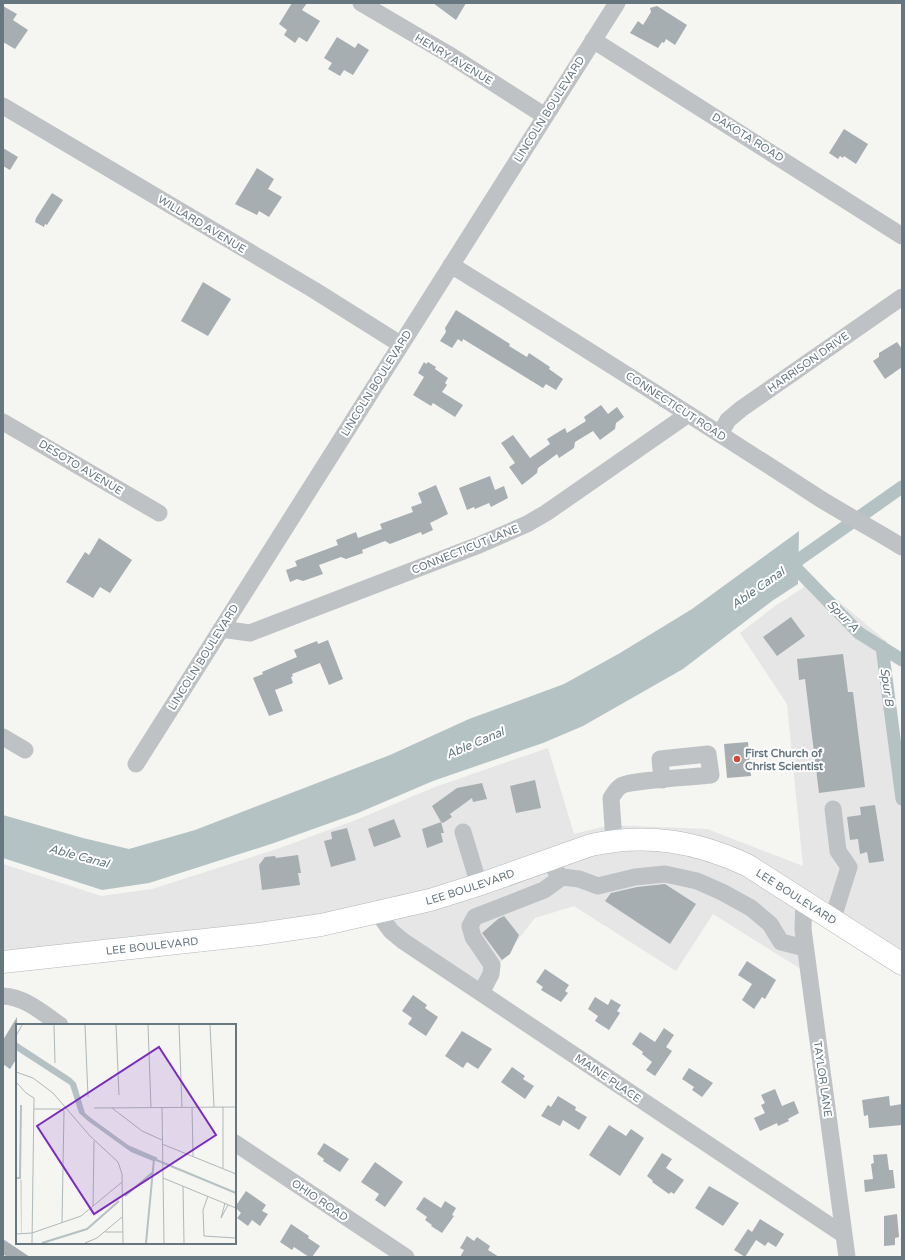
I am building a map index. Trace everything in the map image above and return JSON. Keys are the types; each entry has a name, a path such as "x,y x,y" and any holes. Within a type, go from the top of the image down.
{"main road":[{"name":"LEE BOULEVARD","path":"3,962 259,934 321,925 378,913 479,885 548,859 591,845 614,841 642,839 678,841 709,849 747,865 902,964"}],"street":[{"name":"HENRY AVENUE","path":"361,3 448,54 545,116"},
{"name":"LINCOLN BOULEVARD","path":"136,764 400,344 617,3"},
{"name":"DAKOTA ROAD","path":"593,40 902,236"},
{"name":"WILLARD AVENUE","path":"3,106 314,290 400,344"},
{"name":"CONNECTICUT ROAD","path":"451,265 613,365 687,415 720,434 819,498 901,546"},
{"name":"HARRISON DRIVE","path":"720,434 728,420 741,409 902,298"},
{"name":"CONNECTICUT LANE","path":"221,629 250,634 479,545 528,524 687,415"},
{"name":"DESOTO AVENUE","path":"3,422 159,513"},
{"path":"3,737 25,750"},
{"path":"614,841 611,812 611,798 614,792 621,786 632,782 662,780"},
{"path":"832,918 849,867 838,851 833,809"},
{"path":"463,832 479,885"},
{"path":"548,859 557,873 562,877 579,880 598,886 635,877 665,874 686,877 722,892 751,908 770,924 781,942 805,948"},
{"path":"481,993 491,974 492,965 473,937 470,926 475,917 544,890 562,877"},
{"name":"TAYLOR LANE","path":"804,900 803,929 805,948 847,1257"},
{"name":"MAINE PLACE","path":"378,913 391,930 403,941 844,1235"},
{"path":"3,996 15,996 24,1000 59,1024"},
{"name":"OHIO ROAD","path":"236,1144 406,1257"}],"shaded area":[{"path":"806,574 886,641 902,766 902,956 678,834 478,878 319,918 3,953 3,864 101,896 152,889 277,849 361,818 435,787 548,748 574,834 610,825 707,829 803,866 787,704 740,633 775,606 803,588"},
{"path":"628,846 707,855 807,910 809,974 713,914 676,971 574,906 535,918 483,985 379,920 573,858"}],"water":[{"path":"799,531 798,584 772,601 683,669 583,726 543,743 433,781 358,813 274,843 149,883 102,890 3,858 3,815 83,838 129,849 195,830 390,755 469,719 564,684 620,653 692,609"}],"building":[{"path":"292,3 307,3 302,10 320,21 307,42 299,37 295,43 284,35 287,30 279,24"},
{"path":"433,3 466,3 456,20"},
{"path":"3,6 17,14 13,20 28,30 15,49 3,42"},
{"path":"657,6 687,25 675,45 666,39 658,48 630,33 638,21 643,25 651,12 650,8"},
{"path":"337,37 355,48 358,43 369,50 353,75 344,70 340,76 328,69 332,63 324,58"},
{"path":"844,129 868,144 856,164 844,156 843,158 840,156 838,159 829,153"},
{"path":"3,148 18,157 10,170 3,166"},
{"path":"257,168 274,179 268,189 282,197 269,217 259,211 257,215 235,204"},
{"path":"52,193 63,200 47,225 45,224 44,227 35,222"},
{"path":"203,282 231,299 208,336 181,321"},
{"path":"456,310 510,344 509,346 527,357 529,353 550,367 549,369 563,379 556,390 546,384 543,388 463,339 462,342 458,339 452,348 440,341 446,332 445,328"},
{"path":"897,342 902,349 902,367 885,379 873,361 879,357 879,353"},
{"path":"424,362 426,364 428,362 436,367 435,369 448,378 445,383 447,385 442,392 463,405 455,417 433,403 431,406 413,395 424,377 418,373"},
{"path":"601,405 608,414 617,407 624,417 616,423 615,429 600,440 593,431 575,442 574,448 559,458 557,454 538,468 537,473 522,485 509,467 515,463 501,443 513,435 530,458 550,444 547,439 565,428 567,433 586,421 584,417"},
{"path":"490,476 495,490 504,486 508,498 491,507 489,503 475,509 474,507 467,510 459,488"},
{"path":"436,485 448,514 430,523 433,530 422,535 421,532 390,544 385,541 362,550 363,553 346,559 341,557 319,565 323,574 303,581 297,579 290,582 286,570 297,566 295,561 338,545 336,540 356,532 358,538 382,529 380,524 413,512 411,507 422,503 418,493"},
{"path":"99,538 132,560 110,593 100,587 93,598 66,582 85,552 89,555"},
{"path":"791,617 805,636 777,656 763,637"},
{"path":"328,640 343,679 329,685 320,663 292,674 293,676 291,677 293,683 275,690 283,711 269,716 253,678 263,674 262,672 297,657 294,650 317,641 318,644"},
{"path":"843,654 848,692 853,692 865,787 819,793 805,679 799,680 797,659"},
{"path":"748,742 751,776 727,778 724,744"},
{"path":"535,780 541,808 516,813 510,786"},
{"path":"482,783 487,799 473,802 472,798 450,814 452,817 443,823 432,806 457,788"},
{"path":"875,805 884,861 869,863 867,852 860,854 858,839 850,840 847,817 861,815 860,807"},
{"path":"394,819 401,837 374,847 368,829"},
{"path":"441,822 444,833 441,833 443,842 427,848 422,829"},
{"path":"347,828 356,860 331,867 324,841 332,839 331,832"},
{"path":"298,855 301,873 298,873 300,885 262,890 259,865 265,857 275,856 276,858"},
{"path":"665,884 696,904 670,944 605,901 611,893 637,887"},
{"path":"504,916 519,935 510,954 502,960 482,933 498,919"},
{"path":"747,961 776,980 765,999 762,997 754,1009 742,1000 752,984 738,975"},
{"path":"545,969 569,985 565,991 568,993 561,1002 541,990 543,987 536,982"},
{"path":"413,995 427,1005 425,1008 438,1017 426,1036 408,1024 412,1018 402,1011"},
{"path":"595,997 608,1005 611,999 621,1005 617,1011 620,1013 609,1030 595,1021 598,1016 588,1009"},
{"path":"17,1017 16,1060 10,1069 3,1064 3,1040"},
{"path":"664,1028 674,1035 666,1047 672,1051 655,1076 646,1070 652,1062 642,1054 643,1052 632,1044 640,1032 655,1042"},
{"path":"462,1031 492,1049 478,1069 467,1062 463,1068 445,1056"},
{"path":"512,1067 525,1076 523,1079 534,1086 525,1099 501,1082"},
{"path":"689,1068 713,1083 702,1097 692,1090 694,1087 682,1079"},
{"path":"775,1089 782,1106 794,1101 799,1113 788,1119 789,1121 778,1126 777,1123 760,1131 754,1118 765,1113 761,1105 765,1103 761,1095"},
{"path":"558,1096 576,1107 575,1110 587,1117 579,1130 563,1120 560,1126 541,1116 548,1105 551,1107"},
{"path":"889,1096 890,1106 902,1104 902,1125 869,1128 868,1115 864,1116 862,1100"},
{"path":"609,1125 626,1136 631,1129 644,1138 620,1176 589,1155"},
{"path":"324,1143 349,1159 340,1172 323,1161 324,1159 317,1154"},
{"path":"662,1153 672,1159 666,1168 684,1180 674,1194 671,1192 669,1194 652,1182 653,1181 647,1176"},
{"path":"887,1154 889,1170 893,1170 895,1188 865,1192 864,1180 873,1179 871,1164 874,1163 873,1155"},
{"path":"375,1162 403,1182 385,1207 375,1200 379,1194 361,1182"},
{"path":"709,1186 739,1203 723,1226 695,1208"},
{"path":"246,1191 266,1205 262,1211 268,1214 260,1226 252,1220 248,1226 237,1218 241,1213 236,1208 236,1206"},
{"path":"424,1197 441,1208 445,1201 456,1208 452,1215 454,1216 442,1233 431,1226 432,1225 425,1220 427,1217 416,1209"},
{"path":"897,1214 899,1237 895,1238 895,1245 884,1246 884,1216"},
{"path":"760,1219 784,1234 776,1247 768,1242 765,1246 756,1240 745,1257 734,1250 748,1229 752,1232"},
{"path":"291,1224 309,1236 308,1238 320,1246 312,1257 309,1257 294,1247 292,1250 280,1242"},
{"path":"467,1236 474,1241 477,1237 490,1246 488,1250 499,1257 460,1257 464,1250 460,1248"},
{"path":"3,1239 30,1257 7,1257 3,1254"}],"waterway":[{"name":"Able Canal","path":"784,570 902,487"},
{"name":"Spur A","path":"792,564 859,633 902,660"},
{"name":"Spur B","path":"882,647 902,799"}],"place":[{"name":"First Church of Christ Scientist","path":"737,759"}]}
